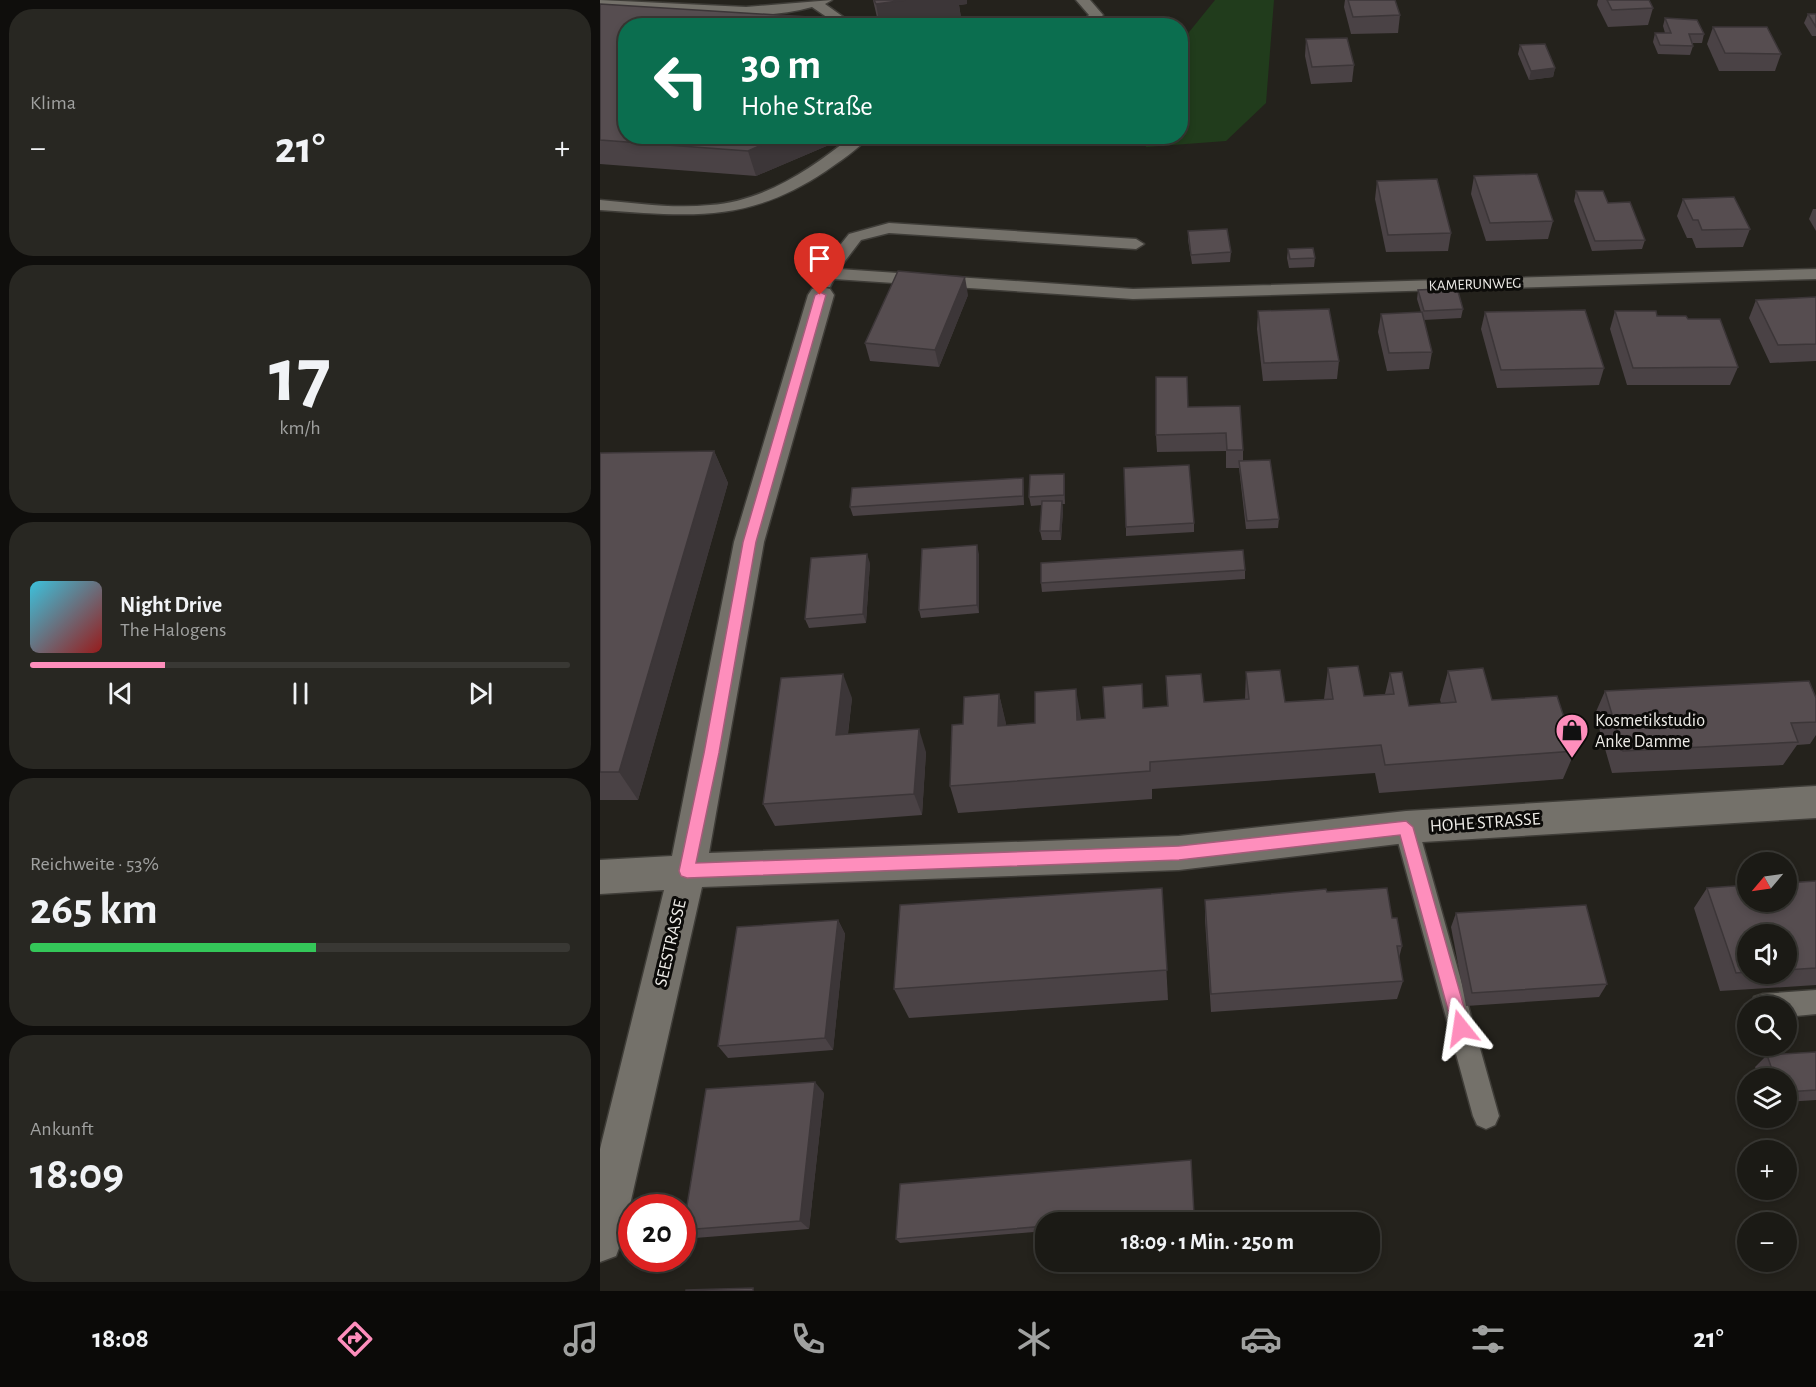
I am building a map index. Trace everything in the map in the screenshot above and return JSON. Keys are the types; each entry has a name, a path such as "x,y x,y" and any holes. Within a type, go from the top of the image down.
{"street":[{"name":"SEESTRASSE","path":"600,1240 687,871 749,542 824,284"},
{"name":"HOHE STRASSE","path":"600,878 687,871 1179,853 1406,827 1816,802"}],"lane":[{"path":"1083,0 1096,15 1092,18"},
{"path":"600,1 762,10 820,2 840,18"},
{"path":"600,206 711,210 766,198 822,169 852,144"},
{"path":"824,284 855,237 889,228 1136,244"},
{"name":"KAMERUNWEG","path":"824,284 1133,294 1816,274"},
{"path":"1406,827 1486,1116"},
{"path":"1797,1003 1816,1002"}],"green space":[{"path":"1215,0 1274,0 1266,103 1226,141 1188,144 1188,33"},
{"path":"1146,144 1186,144 1146,147"}],"building":[{"path":"874,0 905,0 876,4"},
{"path":"1348,0 1395,0 1400,15 1353,17"},
{"path":"1607,0 1649,0 1653,8 1612,10"},
{"path":"600,4 825,18 618,18 618,141 600,140"},
{"path":"1808,14 1816,14 1816,27"},
{"path":"1665,18 1697,20 1704,34 1689,34 1693,46 1660,45 1655,33 1671,33"},
{"path":"1713,27 1767,27 1781,54 1725,53"},
{"path":"1347,38 1354,65 1312,67 1306,39"},
{"path":"1545,44 1555,68 1531,71 1520,45"},
{"path":"654,144 764,144 748,151"},
{"path":"1537,174 1553,221 1490,223 1474,176"},
{"path":"1437,179 1451,233 1388,235 1377,181"},
{"path":"1576,191 1603,191 1608,203 1630,202 1645,240 1595,241"},
{"path":"1734,197 1750,229 1702,230 1698,220 1693,220 1683,199"},
{"path":"1227,229 1231,252 1191,255 1188,231"},
{"path":"1313,248 1315,258 1290,259 1288,249"},
{"path":"898,271 965,277 935,350 865,343"},
{"path":"1457,288 1463,309 1424,311 1418,290"},
{"path":"1816,297 1816,344 1778,345 1756,300"},
{"path":"1329,309 1339,361 1264,363 1258,311"},
{"path":"1585,310 1604,368 1501,370 1485,312"},
{"path":"1615,311 1656,311 1657,316 1720,319 1738,367 1633,368"},
{"path":"1422,312 1432,352 1389,353 1381,314"},
{"path":"1156,377 1187,377 1188,407 1240,406 1243,450 1227,450 1226,433 1156,435"},
{"path":"714,451 619,772 600,772 600,453"},
{"path":"1270,460 1279,519 1247,521 1239,461"},
{"path":"1189,465 1194,523 1126,527 1124,468"},
{"path":"1064,474 1064,495 1029,497 1030,475"},
{"path":"1023,478 1023,496 850,507 852,488"},
{"path":"1042,501 1062,501 1060,531 1040,531"},
{"path":"977,545 977,605 919,610 922,549"},
{"path":"1243,550 1245,570 1041,583 1041,563"},
{"path":"867,554 863,614 805,619 811,558"},
{"path":"1358,666 1364,696 1394,694 1390,673 1402,672 1409,706 1456,702 1448,671 1483,668 1492,700 1557,696 1575,751 1385,765 1381,745 1150,762 1150,771 950,786 952,725 963,724 964,697 999,694 998,726 1035,723 1035,692 1076,689 1077,720 1105,718 1103,687 1142,684 1143,708 1168,706 1166,676 1201,674 1204,702 1249,699 1246,672 1280,670 1285,702 1333,699 1328,668"},
{"path":"843,674 836,735 919,729 914,794 763,804 781,678"},
{"path":"1809,681 1816,698 1816,722 1791,723 1798,742 1623,751 1605,691"},
{"path":"1816,881 1816,968 1797,969 1797,924 1737,924 1736,973 1707,888 1737,886 1737,912 1797,912 1797,882"},
{"path":"1162,888 1167,970 894,989 900,905"},
{"path":"1387,888 1392,918 1397,918 1402,946 1397,946 1403,981 1211,994 1205,900 1326,889 1327,892"},
{"path":"1586,905 1607,984 1472,993 1456,913"},
{"path":"838,920 825,1038 718,1046 737,927"},
{"path":"1816,1052 1816,1090 1797,1091 1797,1068 1772,1068 1767,1056 1797,1056 1797,1053"},
{"path":"815,1082 800,1221 696,1229 696,1194 689,1194 706,1089"},
{"path":"1191,1160 1194,1212 1035,1212 1035,1227 896,1239 900,1184"},
{"path":"753,1288 753,1291 686,1291 686,1290"}],"place":[{"name":"Kosmetikstudio Anke Damme","path":"1572,759"}],"route":[{"path":"820,295 749,542 687,871 1179,853 1406,827 1461,1028"}]}
